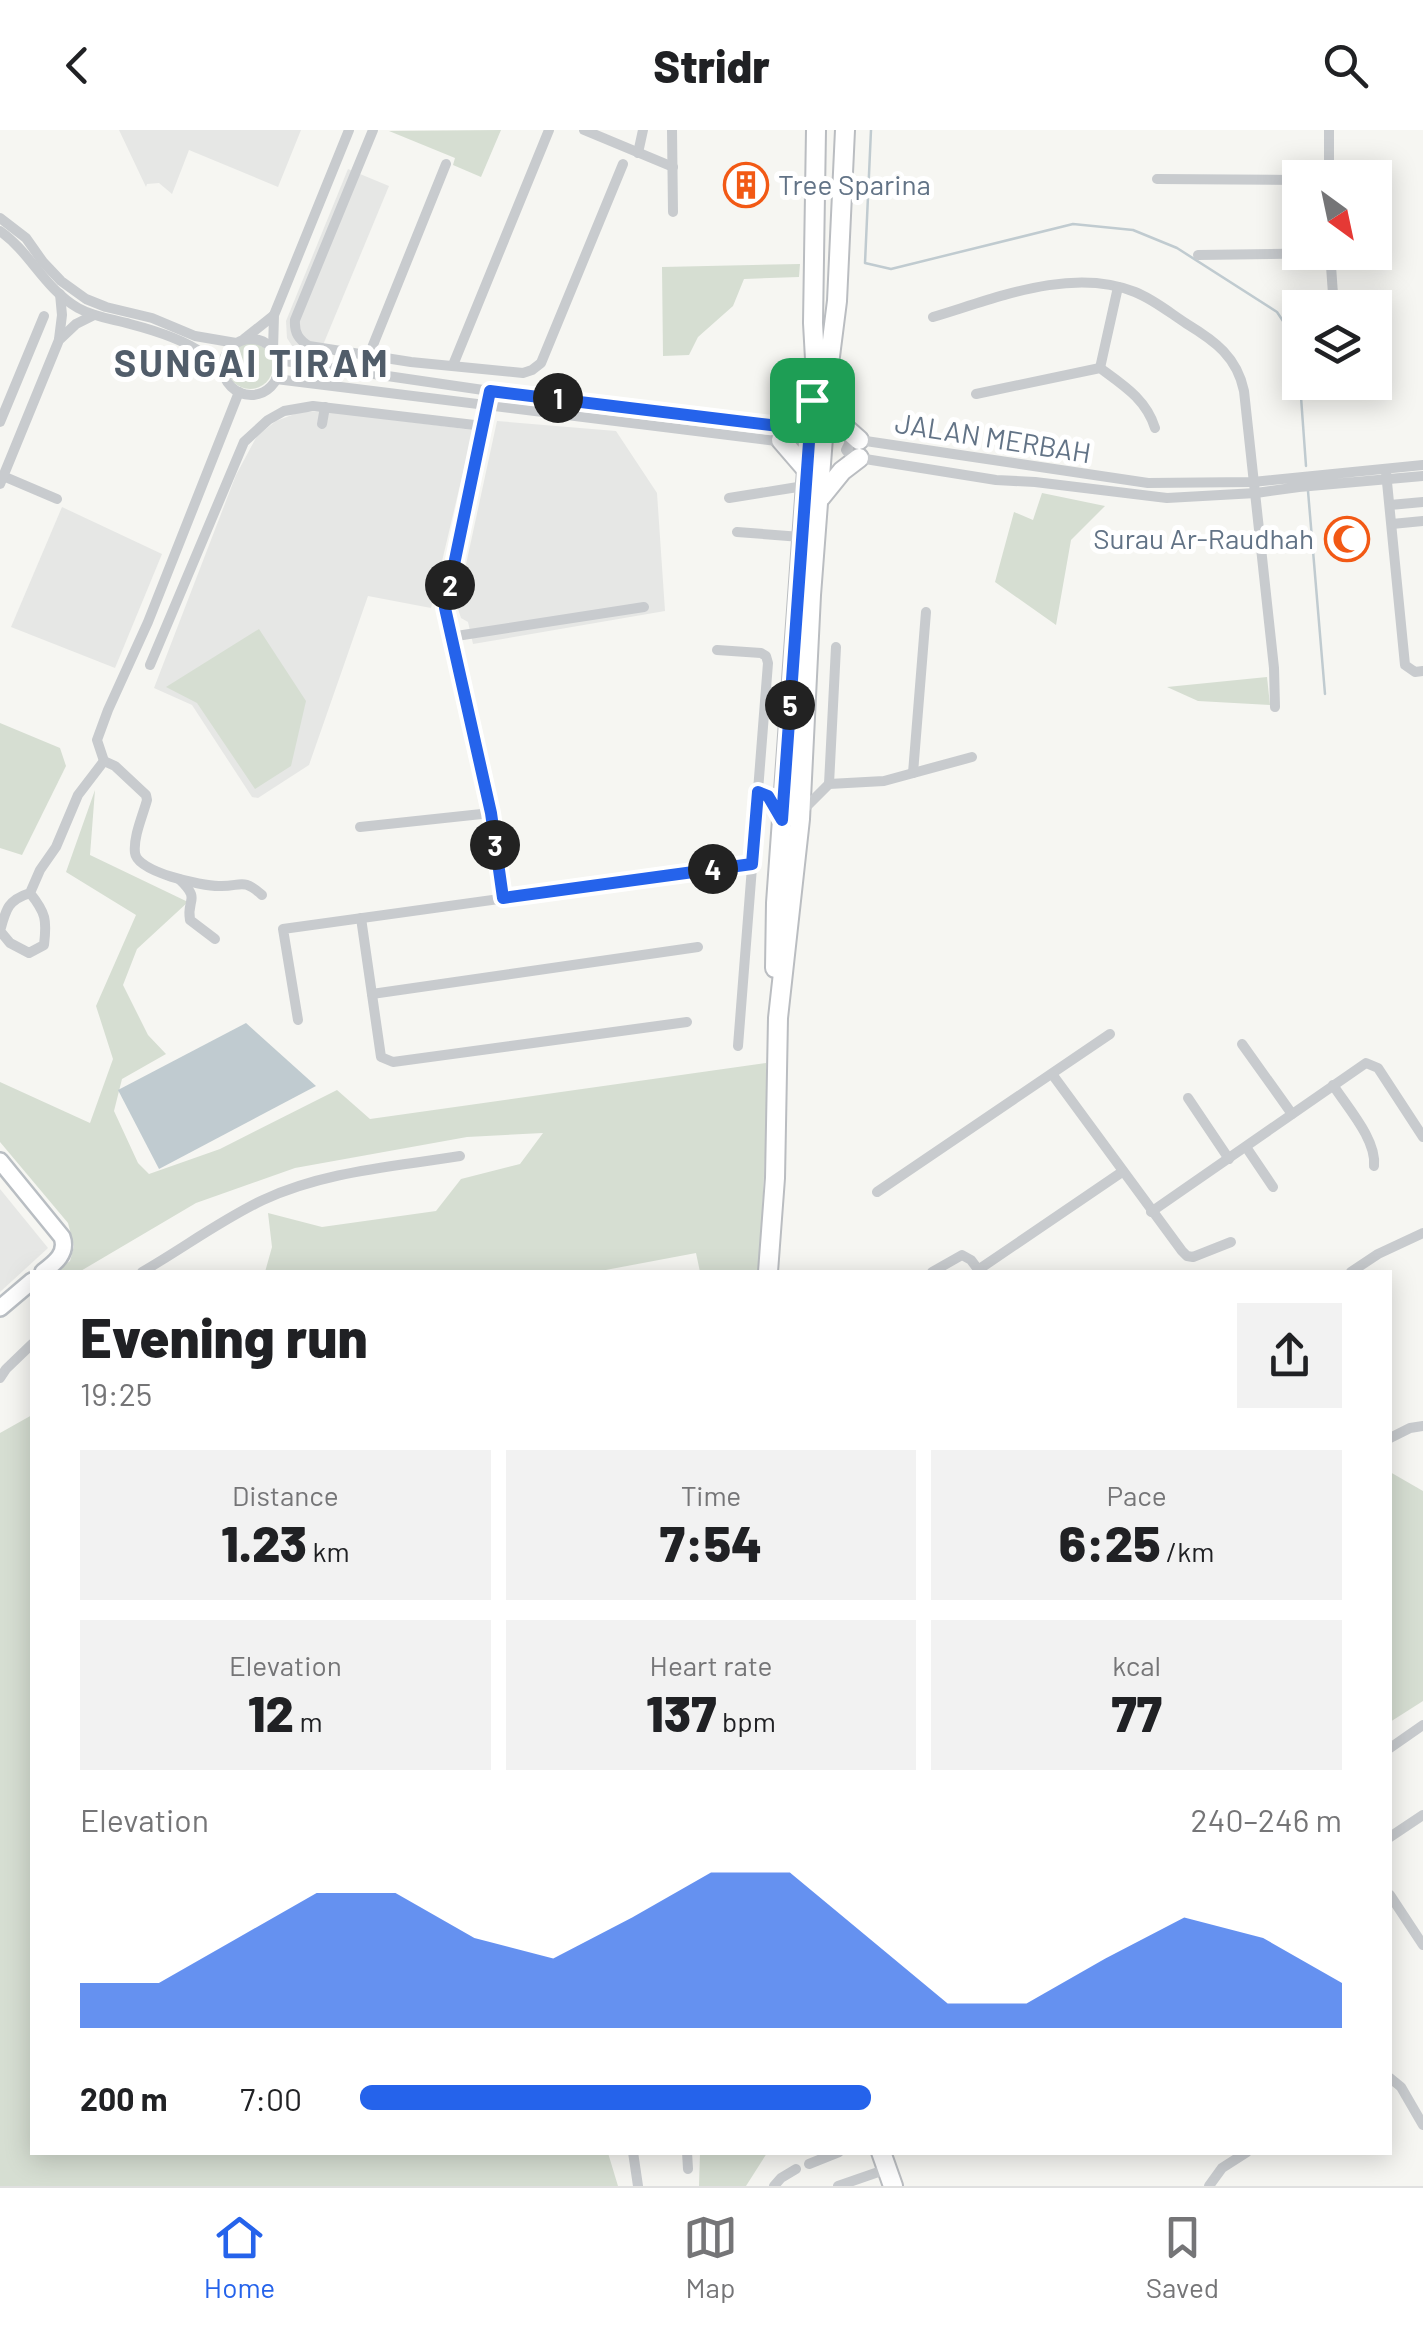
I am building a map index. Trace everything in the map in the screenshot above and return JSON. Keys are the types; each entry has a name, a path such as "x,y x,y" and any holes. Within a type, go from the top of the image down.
{"main road":[{"path":"794,776 800,538 820,400 813,323 816,130"},
{"path":"768,1270 775,1178 778,1018 811,596 809,438 828,372 837,301 845,130"},
{"path":"817,162 830,149 845,162"},
{"path":"810,485 780,433 820,400"},
{"path":"810,485 842,470 859,449 820,400"}],"street":[{"path":"224,376 224,357 274,315 350,130"},
{"path":"373,130 295,320 300,341 309,346 523,374 532,370 541,363 623,164"},
{"path":"452,365 550,130"},
{"path":"584,130 672,167"},
{"path":"638,153 643,130"},
{"path":"672,130 673,212"},
{"path":"1328,130 1329,160"},
{"path":"369,355 446,164"},
{"path":"1157,180 1282,180"},
{"path":"314,216 334,224"},
{"path":"0,218 26,238 62,281 86,298 195,336 239,342 260,340 276,355 809,438"},
{"path":"0,231 33,268 79,308 192,346 206,355 239,392 256,394 276,379 274,315"},
{"path":"1198,255 1282,254"},
{"path":"932,317 1054,284 1104,284 1137,292 1214,340 1236,365 1244,391 1276,707"},
{"path":"1100,368 1118,286"},
{"path":"57,498 2,480 59,340 60,294"},
{"path":"59,340 76,324 95,315"},
{"path":"0,422 44,316"},
{"path":"976,394 1100,368 1134,394 1151,415 1155,428"},
{"path":"276,379 489,405 780,433"},
{"path":"490,391 445,608 491,813 503,898"},
{"path":"239,392 97,740 104,761 146,795 134,850 136,859 148,869 179,878 219,886 238,882 262,894"},
{"path":"150,665 244,442 268,420 302,406 483,426"},
{"path":"322,424 324,407"},
{"name":"JALAN MERBAH","path":"859,449 1148,483 1254,487"},
{"name":"JALAN MERBAH","path":"859,449 996,480 1168,498 1386,474 1423,465"},
{"path":"1386,474 1405,665 1414,672 1423,671"},
{"name":"JALAN MERBAH","path":"1386,474 1423,476"},
{"path":"729,498 810,485"},
{"path":"1390,505 1423,502"},
{"path":"1392,524 1423,521"},
{"path":"737,532 800,538"},
{"path":"450,637 644,606"},
{"path":"913,773 926,612"},
{"path":"758,792 768,796 791,820 826,787 836,647"},
{"path":"718,650 761,653 768,663 738,1046"},
{"path":"758,792 768,791 794,776 816,792 826,787 884,781 972,757"},
{"path":"30,893 46,922 44,944 30,953 10,943 0,931 5,913 15,898 30,893 56,847 78,795 104,761"},
{"path":"360,827 491,813"},
{"path":"298,1020 283,930 752,864"},
{"path":"179,878 192,895 190,920 215,939"},
{"path":"361,918 381,1057 393,1062 687,1022"},
{"path":"372,994 698,947"},
{"path":"877,1192 1110,1034"},
{"path":"1242,1044 1292,1114"},
{"path":"1151,1212 1366,1063 1378,1068 1423,1137"},
{"path":"1052,1074 1187,1256 1193,1258 1232,1242"},
{"path":"1333,1085 1371,1144 1374,1166"},
{"path":"1188,1098 1229,1158"},
{"path":"1246,1147 1273,1187"},
{"path":"145,1270 264,1200 307,1184 361,1170 460,1156"},
{"path":"0,1161 62,1237 63,1252 46,1270"},
{"path":"980,1270 1122,1172"},
{"path":"1353,1270 1423,1233"},
{"path":"936,1270 962,1256 978,1270"},
{"path":"0,1308 30,1283"},
{"path":"0,1378 30,1346"},
{"path":"1392,1437 1423,1426"},
{"path":"1392,1747 1423,1725"},
{"path":"1392,1836 1423,1814"},
{"path":"1395,1917 1423,1945"},
{"path":"1392,2080 1401,2087 1423,2125"},
{"path":"633,2155 638,2186"},
{"path":"688,2155 688,2169"},
{"path":"809,2164 832,2155"},
{"path":"1209,2186 1222,2168 1242,2155"},
{"path":"774,2186 796,2169"},
{"path":"838,2186 887,2169"}],"shaded area":[{"path":"119,130 301,130 278,187 189,150 172,194 159,183 146,187"},
{"path":"501,130 481,177 453,165 455,158 389,131"},
{"path":"348,169 389,186 318,357 303,354 287,338 286,321"},
{"path":"800,264 799,277 744,279 733,306 698,337 689,355 663,356 662,267"},
{"path":"250,343 266,350 273,366 266,382 250,389 234,382 227,366 234,350"},
{"path":"300,412 331,412 473,430 431,608 368,596 309,765 258,798 252,797 192,705 154,688 236,475 257,436 276,421"},
{"path":"497,421 616,431 657,493 665,611 473,644 468,622 461,618 457,606"},
{"path":"1042,493 1105,506 1071,540 1056,625 995,582 1014,512 1033,520"},
{"path":"62,507 162,554 115,668 11,627"},
{"path":"259,629 306,701 291,766 255,789 197,703 166,687"},
{"path":"1267,677 1270,705 1198,701 1167,687"},
{"path":"0,723 60,748 66,766 22,855 0,848"},
{"path":"95,790 90,855 188,902 137,949 123,985 148,1035 166,1054 122,1079 114,1111 138,1163 149,1174 220,1149 337,1090 370,1119 766,1063 759,1270 700,1270 696,1253 606,1270 266,1270 272,1247 268,1213 322,1227 436,1211 461,1179 520,1164 543,1133 467,1137 295,1168 196,1203 82,1270 59,1270 70,1261 74,1246 68,1223 0,1142 0,1082 90,1123 113,1059 96,1006 136,915 66,872"},
{"path":"246,1023 316,1086 159,1169 118,1090"},
{"path":"0,1189 48,1248 0,1292"},
{"path":"30,1416 30,2155 609,2155 618,2186 0,2186 0,1433"},
{"path":"1392,1473 1423,1491 1423,1701 1392,1721"},
{"path":"700,2155 766,2155 746,2186 699,2186"}],"waterway":[{"path":"871,130 865,263 891,269 1073,224 1133,230 1177,248 1277,312 1297,342 1306,466"},
{"path":"1308,491 1325,694"}],"place":[{"name":"Tree Sparina","path":"746,185"},
{"name":"Surau Ar-Raudhah","path":"1347,539"}],"district":[{"name":"SUNGAI TIRAM","path":"252,364"}],"route":[{"path":"490,391 779,426 812,400 782,820 768,796 758,792 752,864 503,898 491,813 445,608 490,391"}]}
